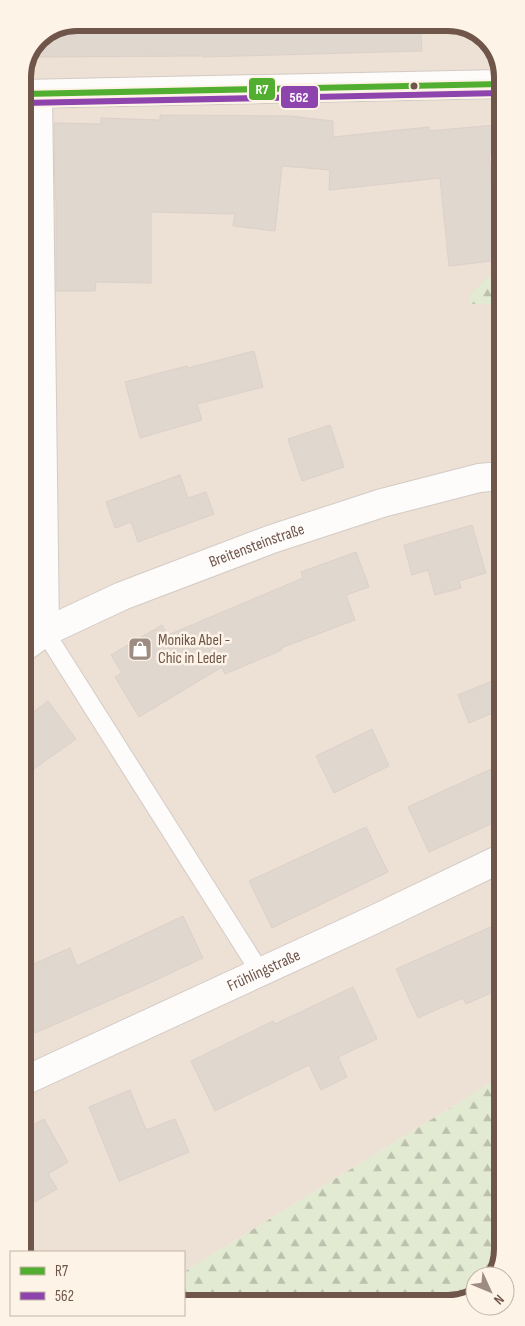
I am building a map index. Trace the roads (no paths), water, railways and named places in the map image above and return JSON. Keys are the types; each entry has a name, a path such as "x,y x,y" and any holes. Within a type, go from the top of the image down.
{"street":[{"path":"31,94 494,84"},
{"path":"31,130 45,632"},
{"name":"Breitensteinstraße","path":"31,643 45,632 122,596 272,539 382,502 479,478 494,477"},
{"name":"Frühlingstraße","path":"31,1078 371,921 494,862"}],"lane":[{"path":"45,632 260,972"}],"place":[{"name":"Monika Abel - Chic in Leder","path":"140,649"}]}
